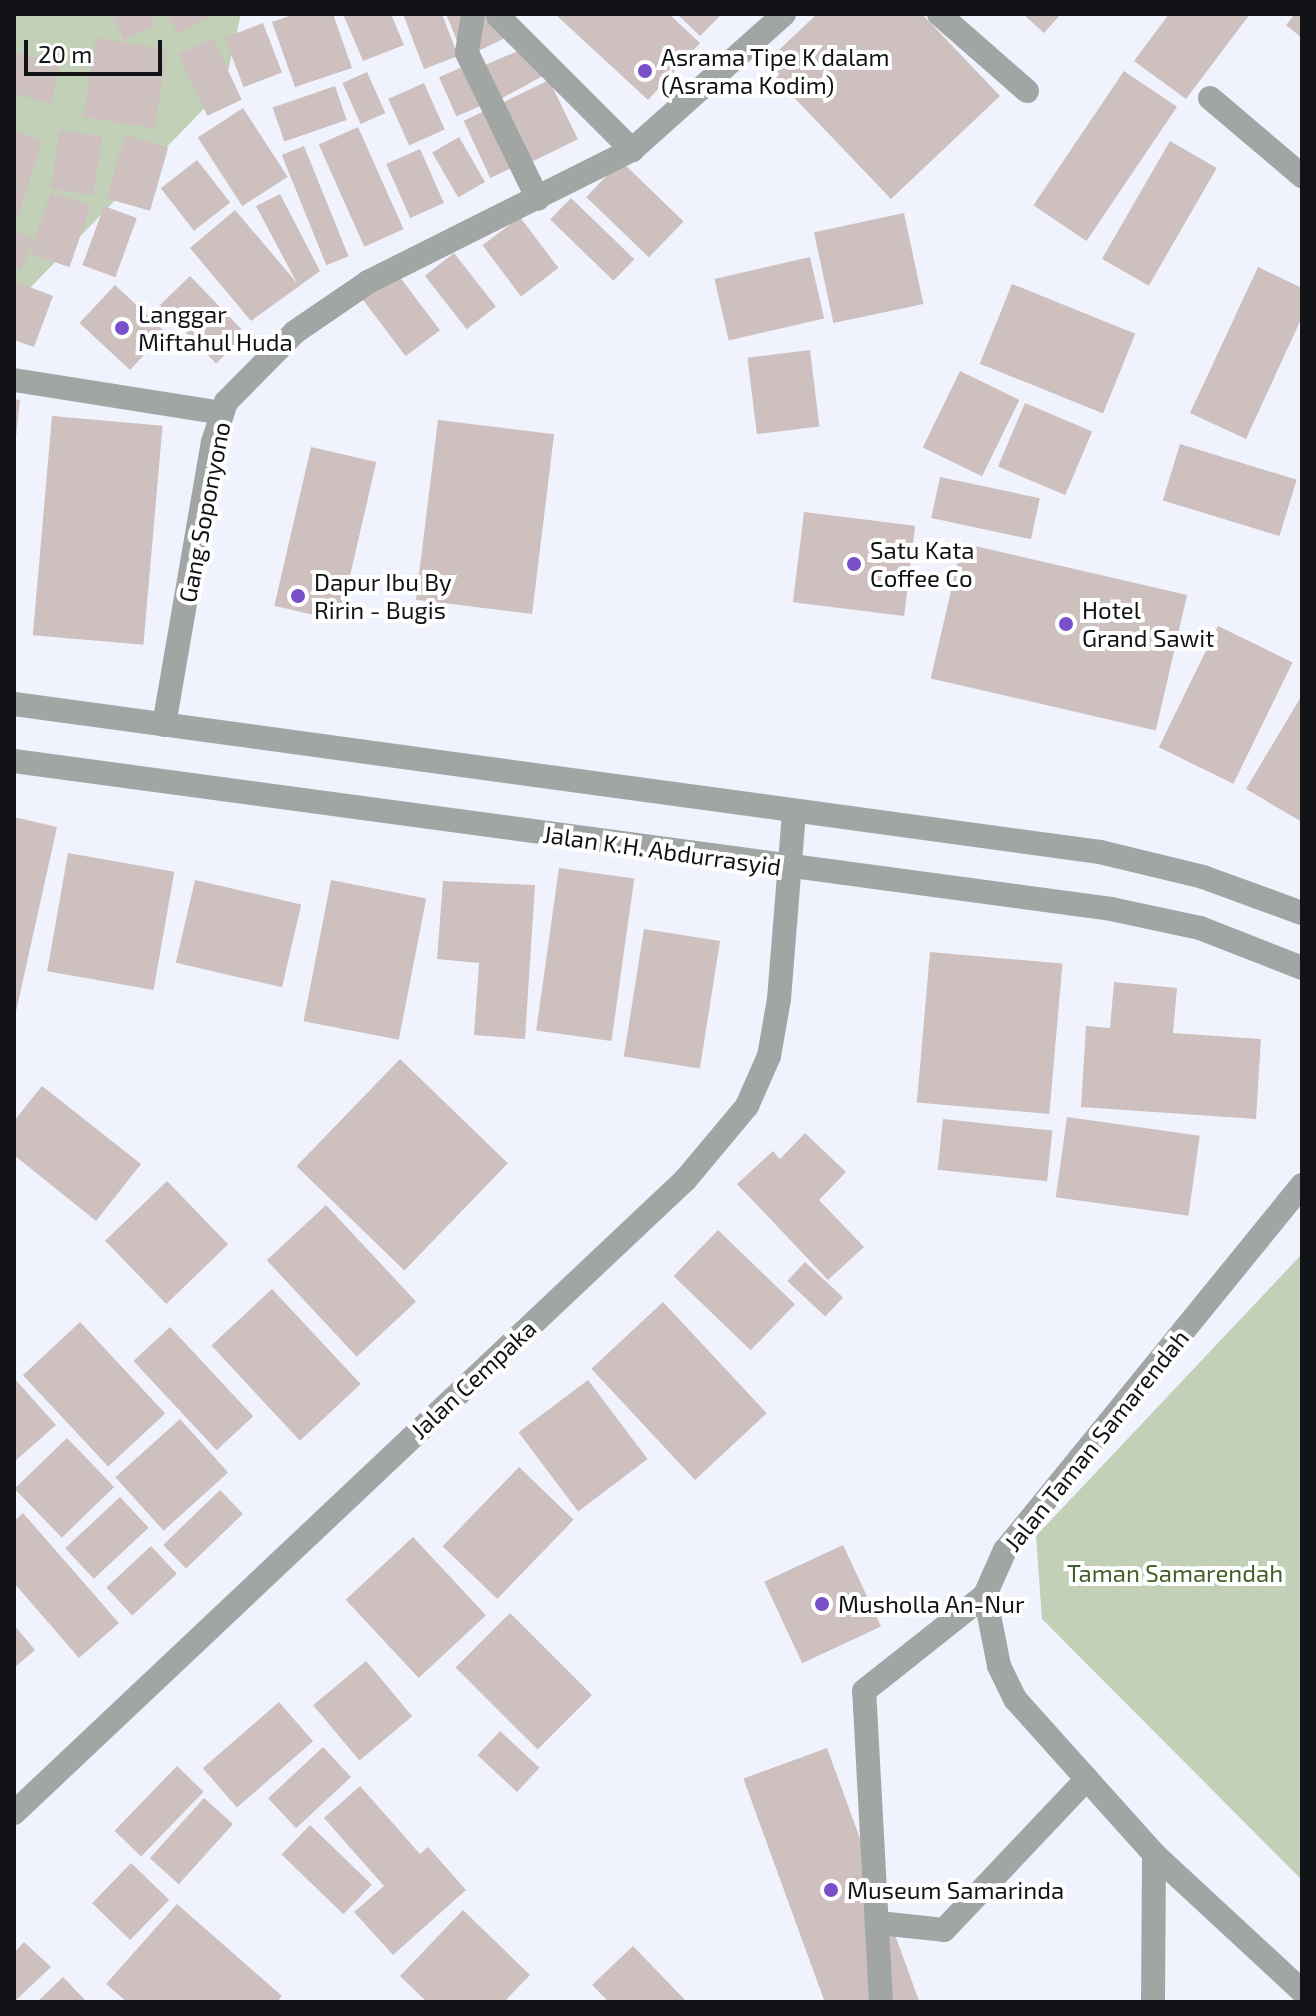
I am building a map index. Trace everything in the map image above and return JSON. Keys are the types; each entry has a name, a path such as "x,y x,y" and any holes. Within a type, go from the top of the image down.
{"street":[{"path":"473,14 467,53 545,196"},
{"name":"Gang Soponyono","path":"164,725 226,402 295,332 368,282 632,150 766,36 784,14"},
{"path":"939,14 1027,91"},
{"path":"498,16 632,150"},
{"path":"1210,98 1302,176"},
{"path":"14,380 222,413"},
{"path":"14,704 1100,852 1203,877 1302,913"},
{"name":"Jalan K.H. Abdurrasyid","path":"14,761 1111,909 1200,928 1302,968"},
{"name":"Jalan Cempaka","path":"17,1804 686,1179 737,1118 769,1056 794,812"},
{"name":"Jalan Taman Samarendah","path":"985,1595 1005,1550 1302,1185"},
{"path":"881,2002 864,1691 985,1595 995,1653 1015,1699 1154,1854 1302,1991"},
{"path":"879,1923 944,1930 1087,1779"},
{"path":"1153,2002 1154,1854"}],"green space":[{"path":"14,14 241,14 224,88 31,287 14,289"},
{"name":"Taman Samarendah","path":"1302,1254 1302,1880 1042,1619 1036,1536"}],"building":[{"path":"111,14 150,14 155,25 124,40"},
{"path":"167,14 208,14 210,17 178,34"},
{"path":"295,14 333,14 352,68 295,87 272,22"},
{"path":"343,14 391,14 404,45 363,61"},
{"path":"403,14 442,14 458,56 424,69"},
{"path":"446,14 491,14 505,38 464,58"},
{"name":"Asrama Tipe K dalam (Asrama Kodim)","path":"555,14 669,14 700,43 648,100"},
{"path":"677,14 722,14 700,36"},
{"path":"817,14 922,14 1000,96 891,199 763,65"},
{"path":"1023,14 1061,14 1044,33"},
{"path":"1169,14 1250,14 1186,99 1134,61"},
{"path":"1295,14 1302,14 1302,38 1286,25"},
{"path":"263,23 282,72 244,87 225,38"},
{"path":"96,38 167,49 155,128 83,117"},
{"path":"213,38 242,100 207,116 179,54"},
{"path":"527,47 550,72 495,102 478,68"},
{"path":"14,52 60,63 51,103 14,94"},
{"path":"471,63 488,102 457,117 439,77"},
{"path":"1124,71 1177,107 1086,241 1033,205"},
{"path":"367,72 385,113 361,124 342,83"},
{"path":"549,80 578,139 526,165 497,105"},
{"path":"424,83 445,130 409,145 388,99"},
{"path":"335,86 347,120 284,142 273,107"},
{"path":"243,108 288,177 242,206 198,137"},
{"path":"489,109 516,166 490,178 464,121"},
{"path":"358,127 404,229 364,247 319,144"},
{"path":"60,130 102,137 93,195 51,188"},
{"path":"14,131 42,140 19,215 14,214"},
{"path":"125,135 168,147 150,211 107,198"},
{"path":"459,137 485,182 458,198 432,152"},
{"path":"1170,141 1217,168 1149,286 1102,259"},
{"path":"304,146 349,256 326,265 282,155"},
{"path":"420,149 444,203 410,218 386,164"},
{"path":"197,160 230,203 194,231 161,188"},
{"path":"621,161 684,221 649,257 586,197"},
{"path":"51,192 91,206 70,267 30,253"},
{"path":"280,194 320,271 251,321 190,248 235,210 297,283 256,206"},
{"path":"571,198 634,259 613,281 550,220"},
{"path":"104,206 137,218 115,277 82,265"},
{"path":"904,213 923,304 833,323 814,232"},
{"path":"520,217 559,268 521,296 482,245"},
{"path":"14,231 33,238 21,271 14,268"},
{"path":"454,253 496,307 467,329 425,276"},
{"path":"810,257 824,318 729,340 715,279"},
{"path":"1258,267 1302,288 1302,317 1246,439 1190,413"},
{"path":"396,272 440,330 406,356 362,298"},
{"path":"190,276 246,334 216,363 160,305"},
{"path":"14,281 53,296 34,347 14,340"},
{"path":"1012,284 1135,334 1103,414 980,364"},
{"name":"Langgar Miftahul Huda","path":"115,285 165,332 130,370 80,323"},
{"path":"810,350 819,426 757,434 747,358"},
{"path":"960,371 1019,400 982,476 923,447"},
{"path":"14,399 20,400 16,437 14,436"},
{"path":"1025,403 1092,432 1065,495 998,467"},
{"path":"52,416 163,426 143,645 33,635"},
{"path":"438,420 554,434 532,614 416,600"},
{"path":"1180,444 1297,480 1279,536 1163,500"},
{"path":"311,447 376,462 340,621 274,606"},
{"path":"940,477 1040,498 1031,539 931,518"},
{"name":"Satu Kata Coffee Co","path":"804,512 915,526 904,616 793,602"},
{"path":"962,543 1187,595 1156,730 931,678"},
{"path":"1218,626 1293,662 1233,784 1159,747"},
{"path":"1302,695 1302,822 1246,789"},
{"path":"14,817 57,827 15,1016 14,1016"},
{"path":"68,853 174,872 154,990 47,971"},
{"path":"559,868 634,879 611,1041 536,1030"},
{"path":"195,880 301,905 282,987 176,963"},
{"path":"331,880 426,899 399,1040 304,1021"},
{"path":"443,881 535,885 525,1039 474,1035 479,963 437,959"},
{"path":"644,929 720,941 700,1068 624,1056"},
{"path":"930,952 1062,964 1049,1114 917,1102"},
{"path":"1114,982 1177,988 1173,1033 1261,1039 1256,1119 1081,1107 1086,1026 1110,1028"},
{"path":"400,1059 508,1163 404,1270 296,1166"},
{"path":"42,1086 141,1164 96,1221 14,1155 14,1121"},
{"path":"1067,1117 1200,1136 1188,1216 1056,1197"},
{"path":"943,1119 1052,1130 1047,1181 938,1170"},
{"path":"805,1133 846,1172 819,1200 864,1247 828,1280 737,1184 773,1151 780,1159"},
{"path":"167,1181 228,1244 166,1304 105,1241"},
{"path":"326,1205 416,1302 357,1357 267,1260"},
{"path":"718,1230 795,1304 751,1350 674,1276"},
{"path":"805,1262 843,1297 825,1316 787,1281"},
{"path":"272,1289 361,1384 300,1441 211,1346"},
{"path":"663,1302 767,1413 695,1480 591,1369"},
{"path":"80,1322 165,1413 108,1467 23,1375"},
{"path":"170,1327 253,1416 217,1450 133,1361"},
{"path":"14,1378 56,1425 14,1462"},
{"path":"588,1380 648,1459 578,1511 519,1432"},
{"path":"180,1419 228,1473 164,1531 115,1477"},
{"path":"67,1438 114,1487 62,1538 14,1489"},
{"path":"519,1467 574,1520 497,1599 443,1546"},
{"path":"220,1490 243,1514 186,1569 163,1545"},
{"path":"120,1497 149,1528 94,1579 65,1548"},
{"path":"23,1513 119,1623 79,1658 14,1583 14,1521"},
{"path":"413,1537 486,1615 419,1678 346,1600"},
{"name":"Musholla An-Nur","path":"843,1545 881,1627 802,1663 764,1582"},
{"path":"151,1546 177,1574 132,1615 106,1588"},
{"path":"510,1613 592,1695 538,1749 456,1667"},
{"path":"14,1625 35,1650 14,1668"},
{"path":"366,1661 412,1716 359,1761 313,1705"},
{"path":"279,1702 313,1741 237,1808 203,1768"},
{"path":"500,1731 539,1768 517,1792 477,1755"},
{"path":"323,1747 351,1777 296,1828 268,1798"},
{"name":"Museum Samarinda","path":"827,1748 919,2002 825,2002 743,1778"},
{"path":"177,1766 204,1792 141,1856 114,1831"},
{"path":"360,1786 420,1854 428,1847 466,1890 393,1955 354,1912 384,1886 324,1818"},
{"path":"204,1798 233,1824 179,1884 150,1858"},
{"path":"310,1825 372,1885 343,1914 282,1854"},
{"path":"131,1863 169,1900 130,1940 92,1903"},
{"path":"177,1904 282,1996 277,2002 127,2002 106,1984"},
{"path":"463,1910 530,1975 504,2002 427,2002 400,1976"},
{"path":"24,1942 51,1967 14,2002 14,1953"},
{"path":"633,1946 687,2002 609,2002 592,1985"},
{"path":"63,1977 87,2002 37,2002"}],"place":[{"name":"Asrama Tipe K dalam (Asrama Kodim)","path":"645,71"},
{"name":"Langgar Miftahul Huda","path":"122,328"},
{"name":"Satu Kata Coffee Co","path":"854,564"},
{"name":"Dapur Ibu By Ririn - Bugis","path":"298,596"},
{"name":"Hotel Grand Sawit","path":"1066,624"},
{"name":"Musholla An-Nur","path":"822,1604"},
{"name":"Museum Samarinda","path":"831,1890"}]}
